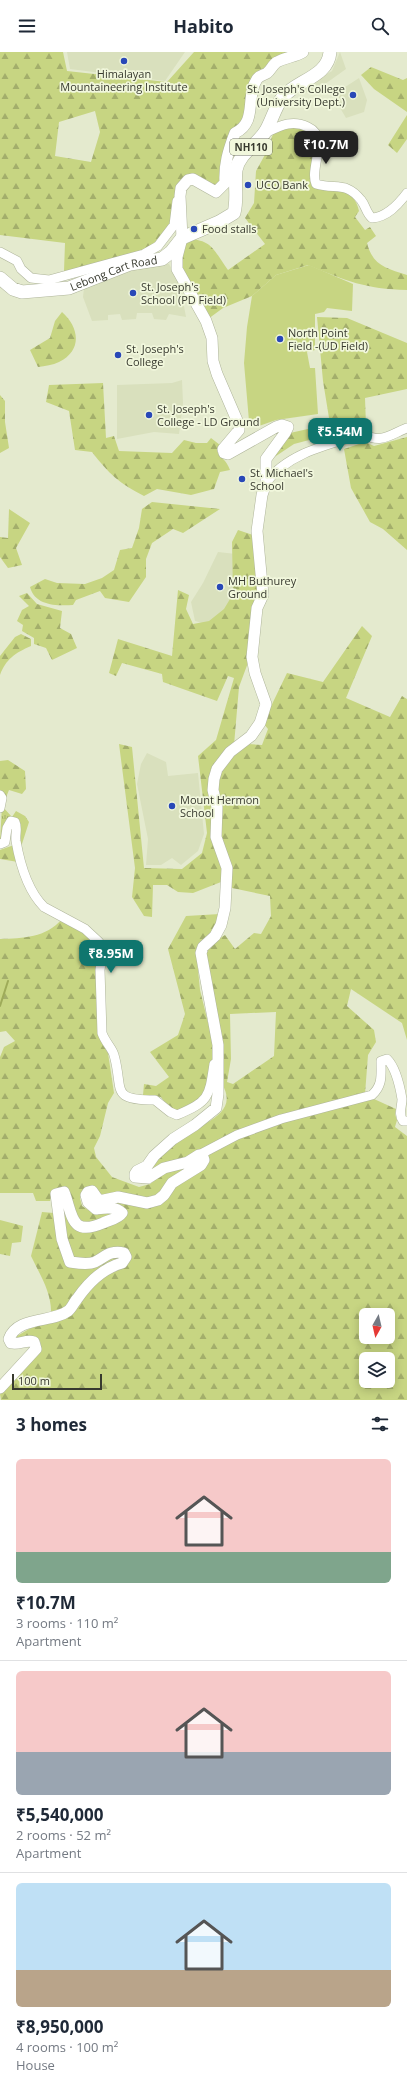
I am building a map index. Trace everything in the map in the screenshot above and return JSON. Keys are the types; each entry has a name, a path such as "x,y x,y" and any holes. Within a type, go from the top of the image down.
{"highway":[{"name":"Lebong Cart Road","path":"0,278 13,289 22,292 69,288 130,264 162,259 171,252 182,238 219,222 234,213 237,191 236,170 241,157 265,133 283,97 319,73 329,59 330,52"}],"main road":[{"path":"0,1388 36,1349 34,1342 29,1340 16,1344 11,1343 11,1334 17,1327 60,1316 70,1310 92,1281 112,1266 122,1263 126,1257 124,1253 117,1251 105,1255 94,1262 70,1262 62,1239 56,1194 64,1192 69,1210 75,1223 84,1228 93,1228 120,1216 122,1213 118,1209 96,1209 88,1202 86,1195 88,1192 92,1191 99,1201 118,1197 147,1203 158,1200 164,1195 172,1183 201,1165 204,1160 203,1157 199,1155 188,1162 164,1168 148,1178 135,1177 137,1171 146,1166 164,1147 216,1108 218,1094 218,1045 201,953 203,947 215,936 221,925 225,908 227,868 216,837 217,807 213,790 217,769 230,752 251,736 257,728 266,704 255,673 252,657 257,608 263,595 256,531 262,495 266,483 266,458 286,433 288,427 282,425 228,454 224,453 223,449 239,430 239,425 217,374 213,360 212,338 206,321 178,269 177,257 182,238 180,212 181,188 188,180 193,178 216,192 225,183 224,169 227,153 234,133 240,131 250,118 251,97 257,79 267,73 276,62 304,52"}],"street":[{"path":"265,133 286,123 299,122 311,128 317,136 318,146 313,178 316,184 333,188 344,186 353,191 362,202 367,214 372,218 379,218 391,211 407,193"},
{"path":"0,252 17,261 21,269 31,278 48,280 144,254 158,246 174,225 176,203 181,188"},
{"path":"266,483 277,472 312,450 363,434 373,439 383,439 407,428"},
{"path":"0,794 2,798 0,808"},
{"path":"0,844 5,842 8,824 11,821 15,822 17,826 17,849 31,890 39,902 44,907 86,929 98,942 102,956 100,970 102,1033 105,1043 114,1053 120,1088 124,1096 133,1100 155,1100 170,1112 177,1115 204,1102 209,1093 218,1045"},
{"path":"199,1155 237,1135 281,1119 372,1095 379,1086 382,1078 381,1061 387,1059 393,1069 402,1098 400,1115 403,1121 407,1121"}],"shaded area":[{"name":"Himalayan Mountaineering Institute","path":"67,52 185,52 165,81 70,69"},
{"name":"St. Joseph's College (University Dept.)","path":"340,52 346,69 311,94 310,90 302,95 300,91 332,71"},
{"name":"St. Joseph's College (University Dept.)","path":"359,78 367,100 364,112 346,118 339,106 339,91"},
{"name":"St. Joseph's School (PD Field)","path":"159,264 169,264 174,273 180,285 186,317 169,314 166,320 154,319 152,313 137,313 136,319 122,320 120,314 108,315 108,320 92,321 83,297 84,288 129,270"},
{"name":"St. Joseph's College - LD Ground","path":"182,380 183,403 179,434 154,432 117,439 117,385 172,383"},
{"name":"MH Buthurey Ground","path":"218,552 236,554 239,591 227,612 209,625 195,621 191,602 203,583"},
{"name":"Mount Hermon School","path":"147,753 166,762 168,776 198,773 204,834 198,851 181,865 172,858 161,865 146,865 148,839 137,784 141,764"}],"green space":[{"path":"0,52 63,52 67,71 167,82 194,52 299,52 261,72 247,117 239,129 222,183 216,190 186,178 173,220 162,236 152,245 114,261 64,271 65,243 0,235","holes":["95,111 100,132 91,162 55,156 59,122"]},
{"path":"371,67 403,80 407,78 407,112 374,89 361,75"},
{"path":"407,115 407,139 397,153 388,145"},
{"path":"299,125 306,131 313,143 314,156 311,179 341,189 352,197 357,203 359,211 355,217 365,230 370,227 376,236 367,243 373,257 381,265 407,275 407,290 379,288 356,283 308,265 276,275 252,296 223,308 208,319 180,269 185,239 194,239 207,243 215,251 228,270 265,244 245,218 254,203 256,171 267,151 273,134 287,126"},
{"name":"North Point Field -(UD Field)","path":"309,265 353,284 352,311 327,308 324,312 315,314 315,350 307,352 310,368 315,368 318,414 276,420 259,426 249,421 244,363 247,327 252,296 276,275"},
{"path":"62,312 68,318 75,331 75,345 67,357 59,362 52,365 38,367 30,350 50,338 55,321"},
{"path":"317,317 347,318 407,343 407,389 365,398 366,425 294,444 270,460 290,433 330,424 323,381"},
{"path":"103,383 106,438 114,436 119,451 172,453 184,440 196,443 207,443 211,438 220,445 217,451 230,470 220,472 214,489 191,495 157,489 144,496 128,487 109,472 92,452 75,450 69,411 46,402 49,385"},
{"path":"0,395 5,401 5,422 9,448 0,453"},
{"path":"407,437 407,550 383,529 370,522 351,488 344,449 365,442 374,446"},
{"path":"152,502 220,509 183,533 173,529 152,543 146,559 146,577 129,602 105,598 100,591 76,600 73,605 54,605 47,604 37,598 33,593 30,587 45,579 57,583 85,584 102,578 114,570 120,550 132,548 139,528 142,509"},
{"path":"9,509 30,523 16,548 22,565 8,568 0,557 0,537 8,538"},
{"path":"238,530 253,535 259,595 249,660 239,687 234,745 216,769 223,865 221,882 193,893 178,892 167,885 153,885 152,917 144,916 132,897 135,868 119,744 132,747 144,868 182,869 202,853 207,833 198,756 216,740 234,678 228,676 217,701 163,682 162,674 122,663 116,676 109,673 118,639 172,656 178,590 189,595 186,609 193,624 209,621 224,609 233,594 232,542"},
{"path":"27,593 37,604 62,611 60,628 71,634 77,648 52,660 46,648 34,644 34,638 22,631 23,625 17,621 22,610 29,606 19,596"},
{"path":"362,626 372,636 346,698 390,717 402,696 407,699 407,1040 402,1023 351,989 347,1006 374,1030 376,1042 368,1055 365,1094 280,1118 141,1177 161,1152 170,1144 183,1135 213,1119 221,1113 226,1105 226,1095 222,1084 205,952 211,944 225,935 235,949 254,933 261,934 271,916 270,896 232,888 231,866 220,837 222,806 217,780 223,768 237,752 248,744 262,745 268,729 263,723 287,673 323,682","holes":["276,1012 274,1056 233,1084 227,1082 231,1059 230,1014"]},
{"path":"21,634 31,639 31,646 12,657 2,669 0,675 0,656 15,637"},
{"path":"8,760 25,771 26,789 22,794 9,790 5,800 0,793 0,761"},
{"path":"2,806 12,817 16,811 25,816 29,822 21,847 8,818 5,822 3,841 0,841"},
{"path":"14,845 18,862 0,859 0,850"},
{"path":"220,914 212,936 201,941 196,949 200,990 213,1043 213,1056 207,1092 201,1101 176,1112 170,1109 161,1097 143,1095 144,1084 156,1086 169,1077 150,1052 178,1035 185,1014 168,949 186,916"},
{"path":"62,919 89,938 97,948 100,955 100,1034 103,1045 108,1053 114,1093 108,1103 100,1136 94,1148 96,1157 112,1177 139,1187 150,1184 163,1174 195,1160 166,1189 156,1196 149,1198 130,1199 82,1192 80,1198 82,1206 90,1211 117,1214 87,1226 52,1192 50,1201 36,1201 33,1193 0,1193 0,1057 4,1047 15,1041 6,1031 0,1032 0,939 34,936 49,930"},
{"path":"374,1099 396,1109 395,1114 397,1120 395,1127 407,1136 407,1400 1,1400 0,1394 41,1347 40,1341 34,1337 12,1339 80,1299 128,1255 91,1260 71,1259 59,1198 75,1227 119,1219 113,1207 115,1200 134,1204 173,1188 207,1156 239,1137 282,1122 355,1102"},
{"path":"42,1212 54,1213 68,1263 122,1256 69,1310 51,1314 50,1299 42,1277 31,1256"},
{"path":"0,1220 23,1226 21,1242 12,1243 10,1256 0,1254"}],"waterway":[{"path":"0,1006 8,981"}],"place":[{"name":"Himalayan Mountaineering Institute","path":"124,61"},
{"name":"St. Joseph's College (University Dept.)","path":"353,95"},
{"name":"UCO Bank","path":"248,185"},
{"name":"Food stalls","path":"194,229"},
{"name":"St. Joseph's School (PD Field)","path":"133,293"},
{"name":"North Point Field -(UD Field)","path":"280,339"},
{"name":"St. Joseph's College","path":"118,355"},
{"name":"St. Joseph's College - LD Ground","path":"149,415"},
{"name":"St. Michael's School","path":"242,479"},
{"name":"MH Buthurey Ground","path":"220,587"},
{"name":"Mount Hermon School","path":"172,806"}]}
